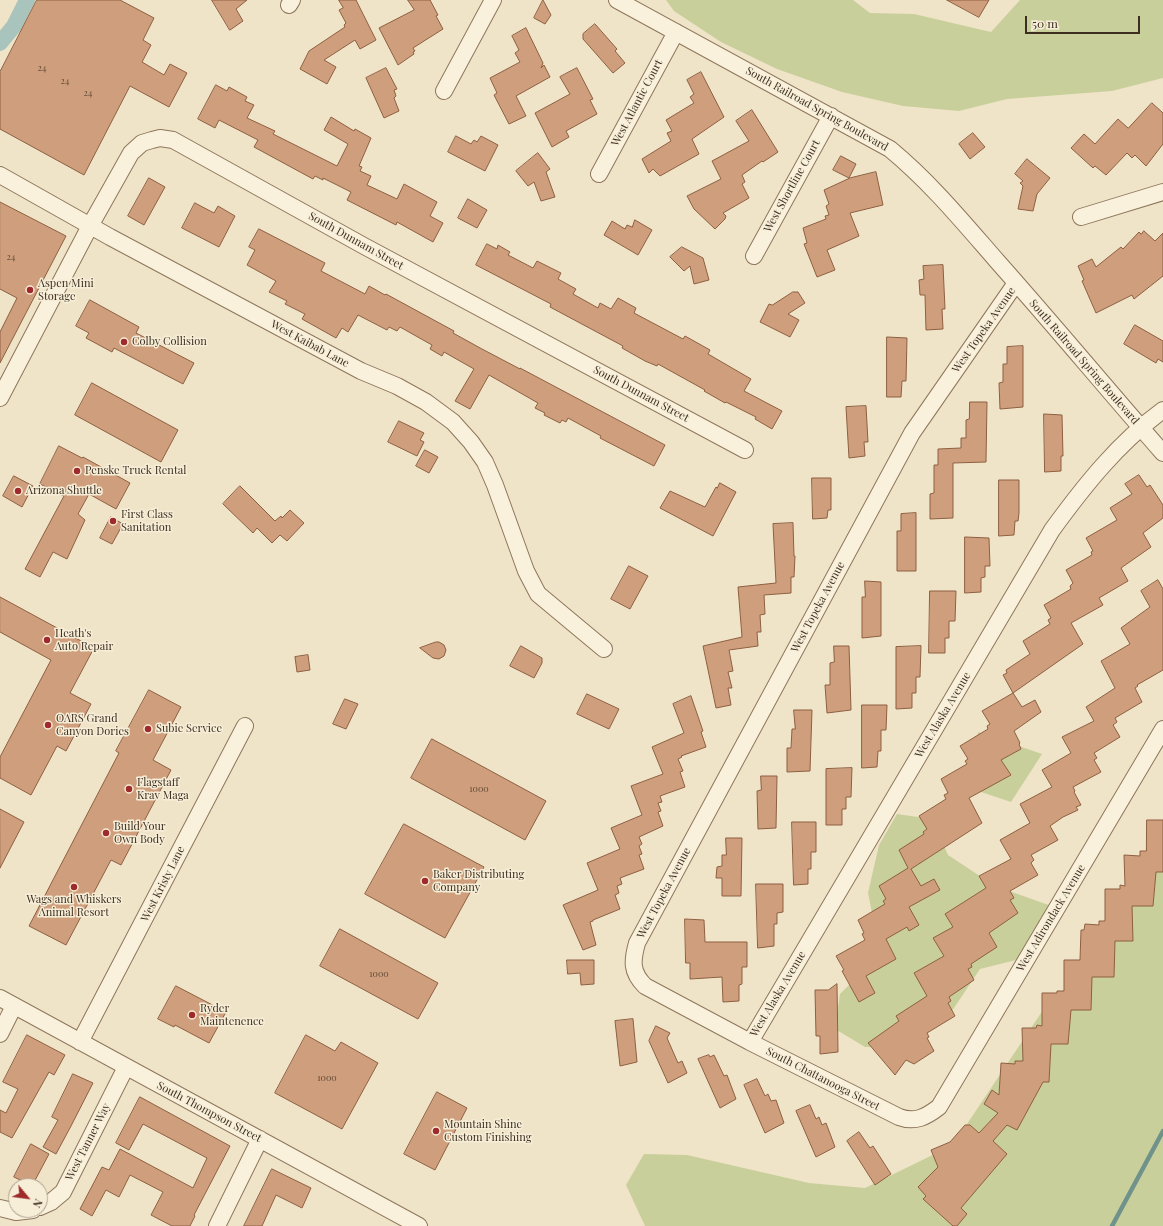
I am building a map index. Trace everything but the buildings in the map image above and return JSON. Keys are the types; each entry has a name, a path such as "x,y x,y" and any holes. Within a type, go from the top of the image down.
{"street":[{"path":"444,90 492,0"},
{"name":"South Railroad Spring Boulevard","path":"617,0 890,149 912,167 928,183 1016,283 1163,453"},
{"name":"West Atlantic Court","path":"599,174 676,32"},
{"name":"West Shortline Court","path":"754,256 830,116"},
{"name":"South Dunnam Street","path":"90,226 131,153 142,143 160,138 173,140 364,246 745,450"},
{"path":"0,174 90,226 0,398"},
{"path":"1081,217 1163,192"},
{"name":"West Kaibab Lane","path":"90,226 361,371 397,386 426,402 454,422 485,462 512,530 526,571 538,594 604,650"},
{"name":"West Topeka Avenue","path":"637,943 912,433 1016,283"},
{"name":"West Alaska Avenue","path":"750,1042 1052,530 1081,490 1120,447 1163,410"},
{"name":"West Kristy Lane","path":"80,1042 245,726"},
{"name":"West Adirondack Avenue","path":"939,1107 1163,729"},
{"name":"South Chattanooga Street","path":"637,943 633,968 638,979 645,986 750,1042 899,1117 906,1119 917,1119 928,1116 939,1107"},
{"name":"South Thompson Street","path":"0,998 419,1226"},
{"path":"0,1034 14,1006"},
{"name":"West Tanner Way","path":"48,1203 62,1192 126,1067"},
{"path":"217,1226 260,1140"}],"green space":[{"path":"666,0 853,0 870,13 914,14 991,32 1020,0 1163,0 1163,78 1112,91 1007,99 959,111 903,106 842,92 777,69 721,42 674,11"},
{"path":"978,732 1042,754 1011,802 972,789"},
{"path":"897,814 932,819 948,855 995,886 1060,909 1028,957 980,969 948,1017 908,1048 865,1047 835,1029 840,994 862,972 876,933 868,893 879,845"},
{"path":"1163,835 1163,1226 645,1226 626,1185 644,1154 687,1155 809,1183 865,1188 953,1145 1049,1001 1089,971"}],"waterway":[{"path":"0,43 14,26 27,0"},
{"path":"1112,1226 1163,1131"}],"place":[{"name":"Aspen Mini Storage","path":"30,290"},
{"name":"Colby Collision","path":"124,342"},
{"name":"Penske Truck Rental","path":"77,471"},
{"name":"Arizona Shuttle","path":"18,491"},
{"name":"First Class Sanitation","path":"113,521"},
{"name":"Heath's Auto Repair","path":"47,640"},
{"name":"OARS Grand Canyon Dories","path":"48,725"},
{"name":"Subie Service","path":"148,729"},
{"name":"Flagstaff Krav Maga","path":"129,789"},
{"name":"Build Your Own Body","path":"106,833"},
{"name":"Baker Distributing Company","path":"425,881"},
{"name":"Wags and Whiskers Animal Resort","path":"74,887"},
{"name":"Ryder Maintenence","path":"192,1015"},
{"name":"Mountain Shine Custom Finishing","path":"436,1131"}]}
